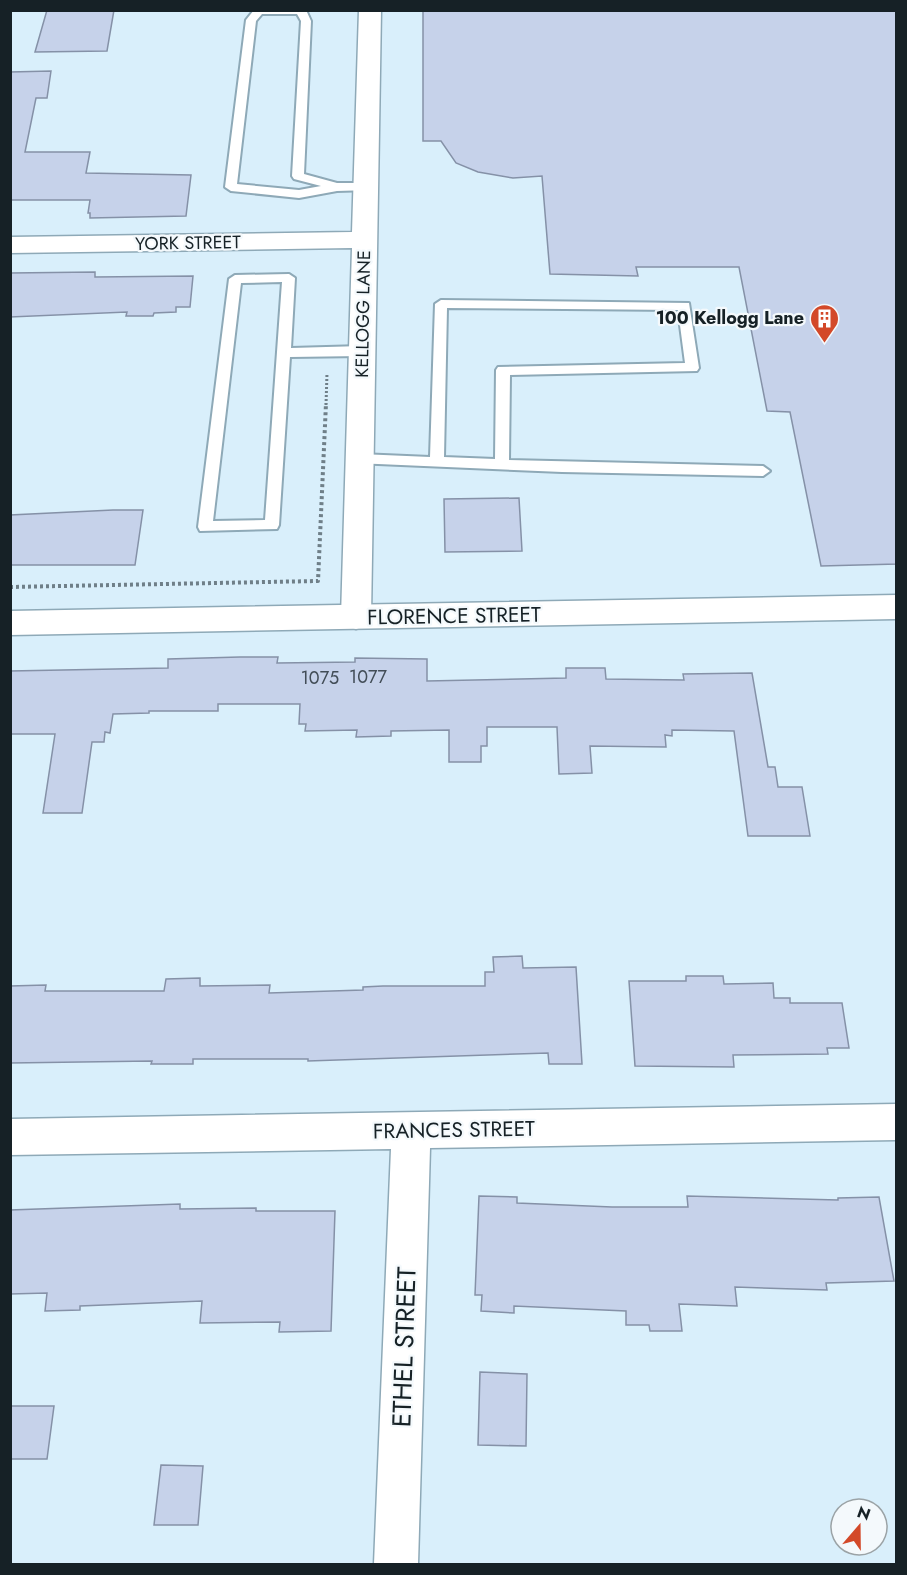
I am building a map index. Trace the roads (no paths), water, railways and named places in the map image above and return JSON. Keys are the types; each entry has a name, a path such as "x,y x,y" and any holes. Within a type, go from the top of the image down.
{"street":[{"name":"KELLOGG LANE","path":"356,617 370,10"},
{"name":"YORK STREET","path":"10,245 365,240"},
{"name":"FLORENCE STREET","path":"10,623 897,608"},
{"name":"FRANCES STREET","path":"10,1137 897,1122"},
{"name":"ETHEL STREET","path":"396,1564 411,1131"}],"lane":[{"path":"337,187 298,176 306,21 302,11 259,11 251,20 231,187 299,194 337,187 366,187"},
{"path":"289,278 284,353 272,525 205,527 235,279 289,278"},
{"path":"437,462 441,304 684,306 692,368 503,370 502,465"},
{"path":"284,353 362,351"},
{"path":"360,459 763,471"}],"place":[{"name":"100 Kellogg Lane","path":"825,344"}]}
